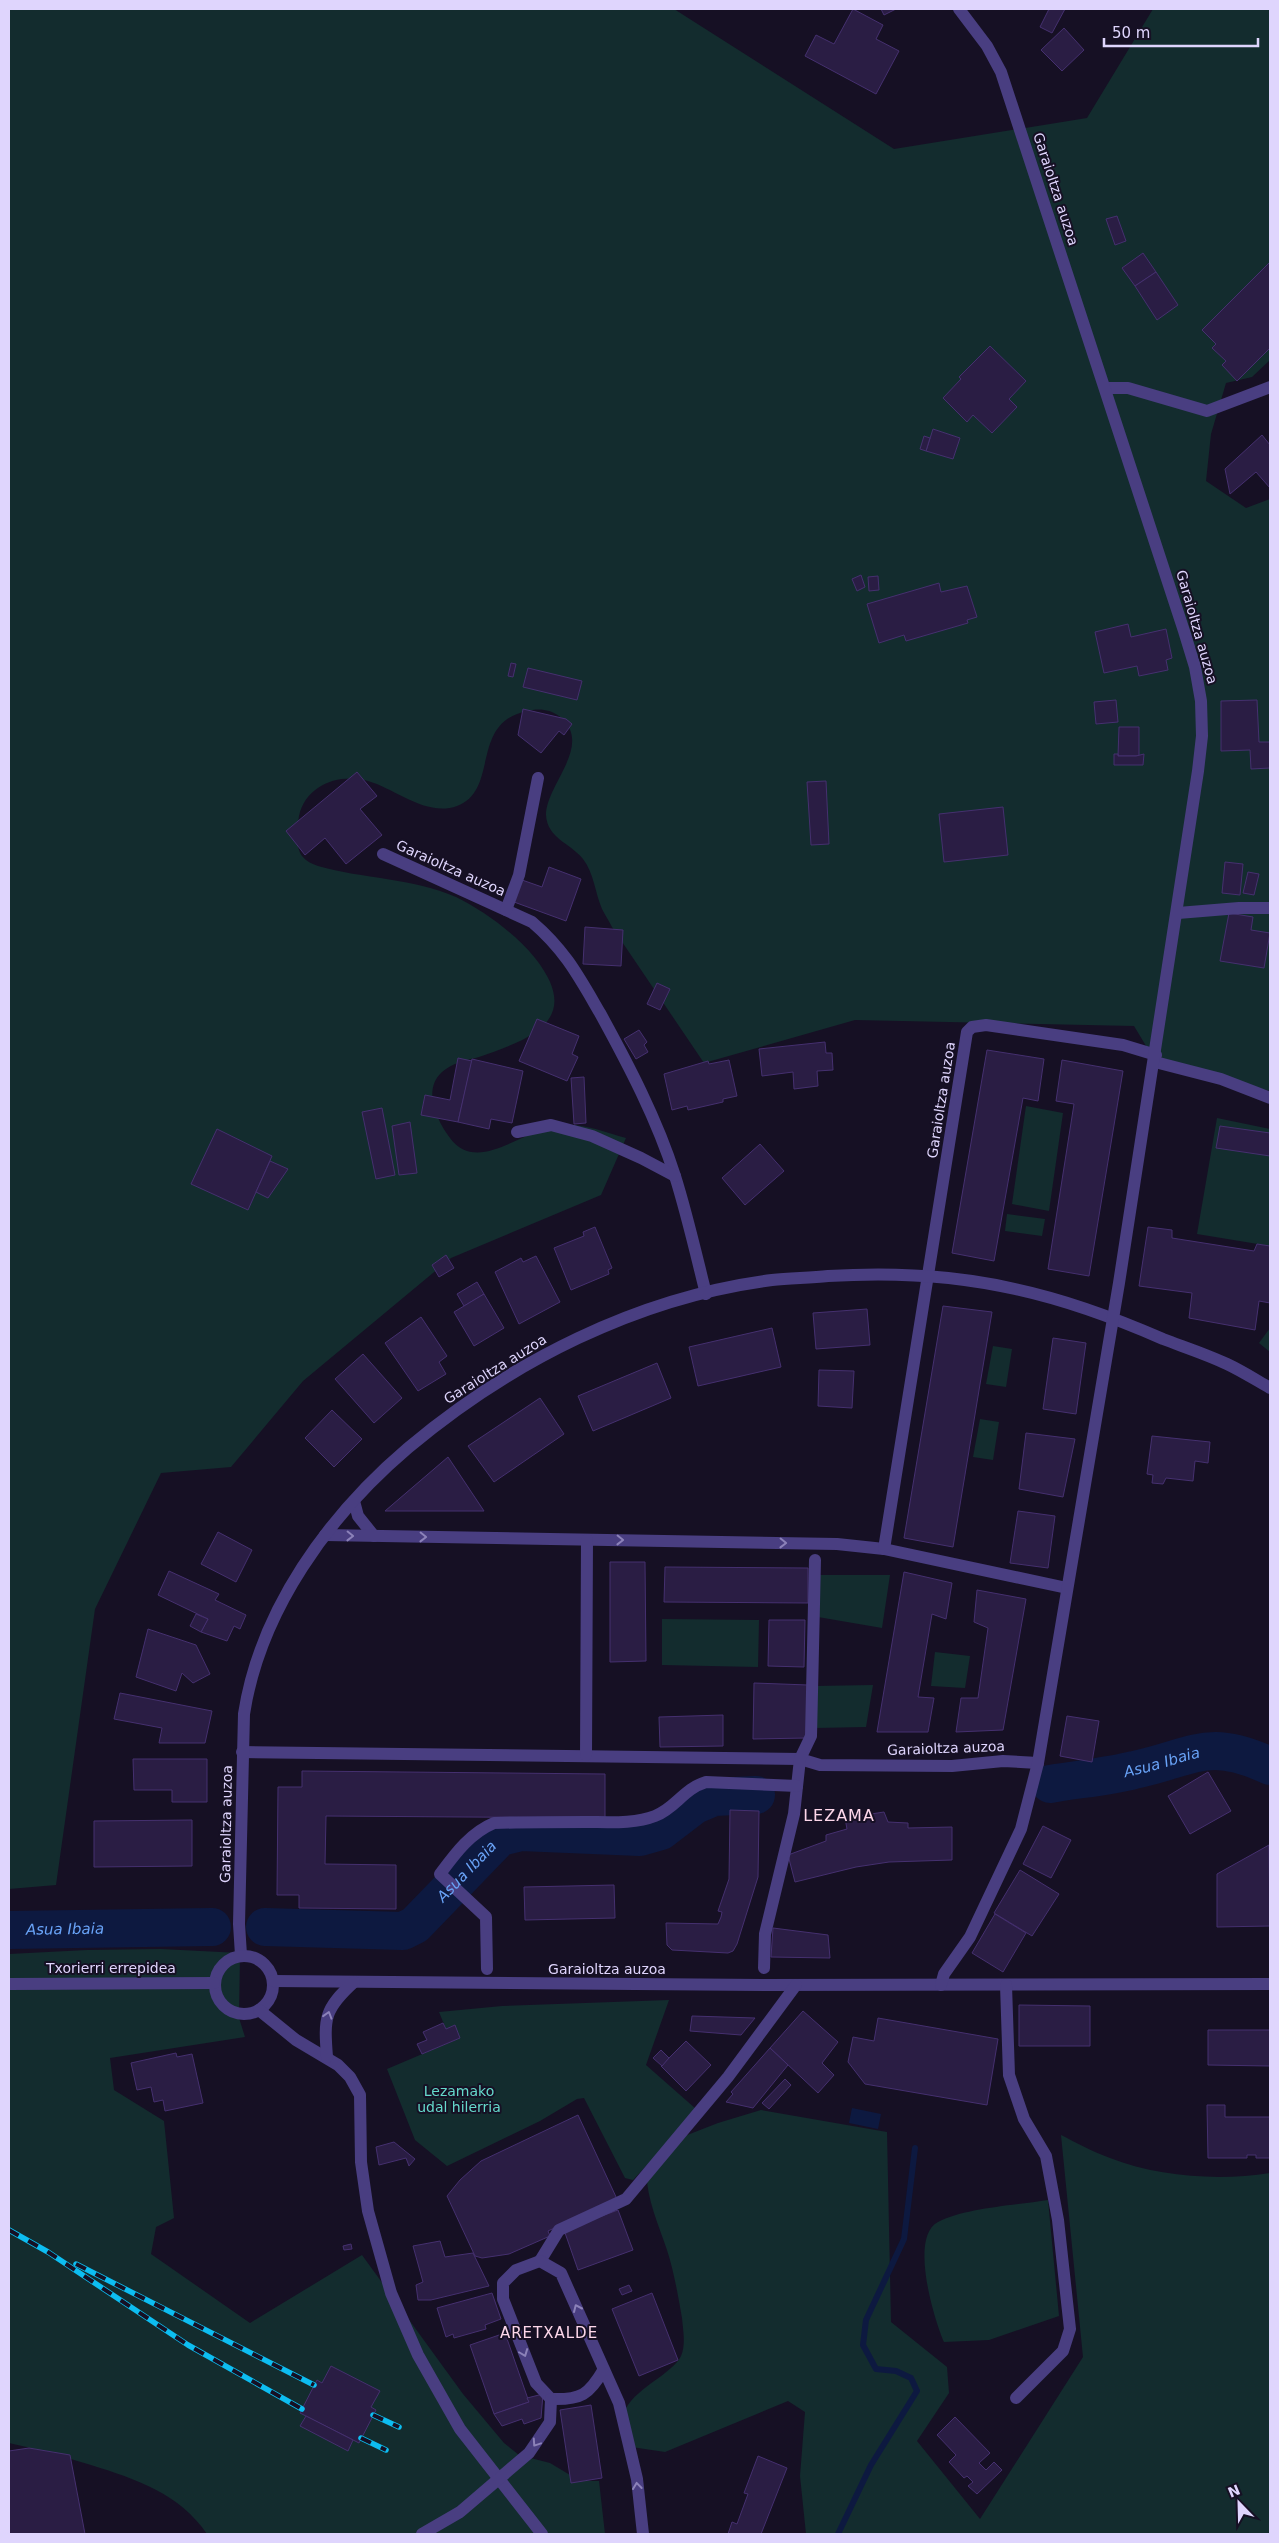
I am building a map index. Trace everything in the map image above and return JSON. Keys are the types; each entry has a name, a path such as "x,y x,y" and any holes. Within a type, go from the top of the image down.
{"street":[{"name":"Garaioltza auzoa","path":"941,1985 944,1974 970,1937 1021,1829 1038,1763 1155,1058 1178,913 1202,736 1201,701 1195,667 1184,630 1001,72 987,46 959,9"},
{"path":"1106,388 1128,388 1207,411 1270,387"},
{"name":"Garaioltza auzoa","path":"506,910 519,875 538,778"},
{"name":"Garaioltza auzoa","path":"383,854 532,922 553,940 572,964 622,1053 675,1176 706,1294"},
{"path":"1178,913 1239,908 1270,908"},
{"name":"Garaioltza auzoa","path":"884,1549 967,1032 972,1027 986,1025 1123,1045 1270,1098"},
{"path":"517,1132 551,1125 592,1136 642,1158 675,1176"},
{"name":"Garaioltza auzoa","path":"241,1955 239,1924 242,1752 248,1688 270,1628 290,1588 326,1535 354,1501 388,1466 444,1418 496,1382 569,1342 627,1318 706,1294 780,1280 863,1274 928,1276 1015,1288 1113,1318 1226,1363 1270,1388"},
{"path":"354,1501 358,1516 374,1536"},
{"path":"326,1535 837,1544 884,1549 1067,1588"},
{"path":"586,1755 587,1540"},
{"path":"764,1968 765,1934 792,1822 800,1759 811,1736 815,1560"},
{"name":"Garaioltza auzoa","path":"242,1752 800,1759 820,1765 952,1766 1003,1760 1038,1763"},
{"path":"487,1969 486,1917 474,1903 440,1874 474,1834 494,1822 614,1822 638,1820 655,1816 693,1786 706,1782 797,1786"},
{"path":"241,1955 252,1956 262,1962 270,1970 273,1981 273,1992 268,2002 259,2010 247,2014 234,2013 224,2006 216,1996 214,1983 222,1964 231,1958 241,1955"},
{"name":"Garaioltza auzoa","path":"273,1981 796,1985 1270,1984"},
{"path":"327,2057 325,2030 328,2011 338,1996 354,1982"},
{"name":"Txorierri errepidea","path":"9,1984 214,1983"},
{"path":"422,2534 460,2512 529,2453 550,2422 551,2399 536,2383 503,2300 503,2283 516,2270 540,2262 559,2230 626,2199 728,2077 796,1985"},
{"path":"1006,1985 1009,2075 1024,2119 1046,2156 1058,2220 1070,2329 1063,2351 1016,2398"},
{"path":"259,2010 296,2040 327,2057 350,2077 360,2095 361,2162 368,2211 391,2293 418,2355 460,2429 542,2534"},
{"path":"540,2262 561,2273 619,2403 637,2479 642,2534"},
{"path":"551,2399 573,2399 593,2388 604,2369"}],"green space":[{"path":"9,9 674,9 894,149 1087,118 1153,9 1270,9 1270,360 1252,377 1226,383 1211,434 1206,481 1246,508 1270,499 1270,1091 1220,1078 1160,1069 1134,1026 855,1020 704,1063 612,927 602,909 587,865 578,853 555,835 547,823 548,803 571,751 572,739 569,727 559,716 548,711 540,709 527,711 509,718 498,729 491,742 478,786 470,798 457,806 434,808 411,801 379,785 357,779 335,780 316,789 303,805 299,816 297,842 300,852 305,859 316,865 335,870 423,886 456,897 488,916 519,940 535,958 549,979 554,997 553,1012 545,1024 517,1043 450,1066 436,1079 432,1096 436,1114 450,1138 461,1148 474,1152 488,1151 532,1133 560,1125 585,1127 626,1138 601,1195 451,1258 303,1381 231,1467 161,1473 95,1609 56,1885 9,1889"},
{"path":"1026,1106 1063,1113 1049,1211 1012,1204"},
{"path":"1217,1118 1270,1129 1270,1246 1197,1234"},
{"path":"1007,1214 1045,1219 1042,1236 1005,1231"},
{"path":"1270,1328 1270,1352 1259,1343"},
{"path":"993,1346 1012,1349 1006,1387 986,1384"},
{"path":"980,1419 999,1422 993,1460 973,1457"},
{"path":"819,1575 890,1575 882,1628 818,1617"},
{"path":"662,1619 759,1620 758,1667 662,1665"},
{"path":"935,1652 970,1656 965,1688 931,1686"},
{"path":"873,1685 866,1727 815,1728 815,1686"},
{"path":"161,1949 240,1953 239,2018 245,2037 110,2058 114,2090 164,2121 174,2218 156,2227 151,2254 250,2323 362,2255 463,2394 504,2443 519,2455 550,2463 580,2481 599,2481 605,2534 207,2534 184,2508 140,2482 91,2465 9,2443 9,1954"},
{"name":"Lezamako udal hilerria","path":"669,2000 646,2065 696,2109 672,2141 718,2123 761,2110 887,2132 891,2322 947,2367 949,2393 917,2441 980,2519 1083,2357 1061,2135 1110,2158 1169,2173 1189,2176 1230,2177 1270,2173 1270,2534 806,2534 800,2476 805,2412 788,2401 665,2452 625,2446 626,2408 631,2400 677,2362 681,2356 684,2337 682,2318 669,2258 650,2197 647,2165 633,2180 625,2178 584,2098 577,2099 540,2121 447,2166 415,2140 387,2069 460,2038 446,2029 439,2012 502,2006"},
{"path":"1048,2200 1059,2316 989,2340 944,2342 935,2316 926,2279 925,2244 930,2231 938,2222 962,2213"}],"water":[{"path":"852,2108 881,2114 878,2129 849,2123"}],"building":[{"path":"853,9 883,25 876,39 899,51 876,94 805,56 816,35 834,44"},
{"path":"881,9 896,9 884,15"},
{"path":"1049,9 1065,9 1052,33 1040,27"},
{"path":"1064,28 1084,50 1062,71 1041,50"},
{"path":"1117,216 1126,241 1115,245 1106,219"},
{"path":"1143,253 1156,272 1135,286 1122,268"},
{"path":"1270,262 1270,348 1237,381 1222,365 1226,361 1212,348 1216,344 1202,330"},
{"path":"1156,272 1178,305 1157,320 1135,286"},
{"path":"990,346 1026,381 1009,399 1017,407 992,433 973,415 967,422 943,398 961,379 959,377"},
{"path":"933,429 960,438 953,459 926,451"},
{"path":"1262,435 1270,445 1270,488 1256,472 1230,494 1225,469"},
{"path":"924,436 930,438 926,451 920,449"},
{"path":"861,575 865,587 857,591 852,579"},
{"path":"878,576 879,590 869,591 868,577"},
{"path":"939,583 941,592 967,586 977,617 967,620 968,623 906,641 904,635 879,643 867,604"},
{"path":"1128,624 1131,637 1166,629 1172,658 1166,660 1168,670 1139,676 1137,666 1104,673 1095,632"},
{"path":"511,663 516,664 513,677 508,676"},
{"path":"528,668 582,681 577,700 523,687"},
{"path":"1116,700 1118,722 1096,724 1094,702"},
{"path":"1257,700 1259,742 1270,742 1270,768 1251,769 1250,750 1221,751 1221,701"},
{"path":"523,709 566,719 572,724 564,735 559,731 541,753 518,735"},
{"path":"1119,727 1139,727 1139,756 1118,756"},
{"path":"1114,754 1118,754 1118,756 1136,756 1144,754 1143,765 1114,765"},
{"path":"357,772 377,796 360,809 382,835 346,864 325,838 305,855 286,831"},
{"path":"826,781 829,844 811,845 807,782"},
{"path":"1003,807 1008,855 944,862 939,814"},
{"path":"1225,862 1243,864 1240,895 1222,893"},
{"path":"549,867 581,879 566,921 514,902 522,880 542,887"},
{"path":"1248,872 1259,874 1254,895 1243,893"},
{"path":"1229,913 1253,917 1251,930 1270,933 1264,968 1220,961"},
{"path":"585,927 623,930 621,966 583,964"},
{"path":"657,983 670,989 660,1010 647,1004"},
{"path":"537,1019 579,1036 572,1054 578,1057 567,1081 519,1061"},
{"path":"639,1030 647,1042 644,1045 648,1052 636,1059 624,1039"},
{"path":"825,1042 826,1053 832,1053 833,1070 817,1071 818,1086 794,1089 793,1072 762,1076 759,1049"},
{"path":"987,1050 1044,1059 1038,1101 1023,1098 994,1261 952,1253"},
{"path":"458,1058 472,1061 458,1122 421,1115 425,1095 450,1100"},
{"path":"472,1059 523,1071 512,1123 491,1119 489,1129 458,1122"},
{"path":"729,1060 737,1096 723,1099 723,1102 688,1110 687,1106 672,1110 664,1074 708,1061 709,1064"},
{"path":"1062,1060 1123,1071 1089,1276 1048,1269 1074,1104 1056,1101"},
{"path":"584,1077 586,1123 574,1124 571,1078"},
{"path":"382,1108 395,1175 376,1179 362,1112"},
{"path":"410,1122 417,1173 399,1175 392,1126"},
{"path":"1220,1126 1270,1133 1270,1156 1216,1148"},
{"path":"217,1129 272,1156 248,1210 191,1184"},
{"path":"760,1144 784,1171 745,1205 722,1178"},
{"path":"270,1161 288,1169 268,1198 256,1192"},
{"path":"595,1227 612,1268 608,1270 609,1274 571,1290 554,1248 584,1236 583,1232"},
{"path":"1148,1227 1172,1230 1172,1238 1254,1251 1257,1244 1270,1246 1270,1303 1259,1301 1255,1330 1189,1318 1192,1293 1139,1286"},
{"path":"446,1255 454,1268 439,1277 432,1265"},
{"path":"536,1256 560,1302 519,1324 495,1272 521,1258 523,1262"},
{"path":"477,1282 484,1294 464,1306 457,1294"},
{"path":"484,1294 504,1328 474,1346 454,1312"},
{"path":"943,1306 992,1312 953,1547 904,1538"},
{"path":"867,1309 870,1345 816,1349 813,1313"},
{"path":"421,1317 447,1356 439,1362 446,1374 418,1391 385,1343"},
{"path":"772,1328 781,1367 698,1386 689,1347"},
{"path":"1053,1338 1086,1343 1076,1414 1043,1409"},
{"path":"363,1354 402,1398 374,1423 335,1379"},
{"path":"657,1363 671,1398 593,1431 578,1396"},
{"path":"819,1370 854,1371 852,1408 818,1406"},
{"path":"540,1398 564,1434 494,1482 468,1446"},
{"path":"332,1410 362,1439 334,1467 305,1438"},
{"path":"1026,1433 1075,1439 1063,1497 1019,1489"},
{"path":"1152,1436 1210,1442 1208,1463 1195,1461 1193,1481 1166,1478 1163,1484 1152,1483 1153,1475 1147,1474"},
{"path":"448,1457 484,1511 385,1511"},
{"path":"1018,1511 1055,1516 1048,1568 1010,1563"},
{"path":"218,1532 252,1550 236,1582 201,1564"},
{"path":"610,1562 645,1562 646,1661 610,1662"},
{"path":"665,1567 808,1568 808,1603 664,1602"},
{"path":"169,1571 219,1594 215,1600 246,1615 240,1629 234,1626 227,1641 201,1632 208,1619 158,1595"},
{"path":"904,1572 952,1583 946,1619 932,1614 918,1697 934,1698 928,1732 877,1732"},
{"path":"977,1590 1026,1599 1003,1730 956,1732 961,1698 978,1698 988,1628 974,1622"},
{"path":"196,1614 208,1619 201,1632 190,1626"},
{"path":"769,1620 805,1620 804,1667 768,1666"},
{"path":"148,1629 196,1645 210,1674 193,1683 182,1673 176,1691 136,1677"},
{"path":"754,1683 808,1685 807,1738 753,1739"},
{"path":"120,1693 212,1711 205,1743 159,1743 162,1728 114,1719"},
{"path":"723,1715 723,1746 660,1747 659,1717"},
{"path":"1067,1716 1099,1721 1092,1762 1060,1756"},
{"path":"133,1759 207,1759 207,1802 172,1802 172,1790 134,1790"},
{"path":"302,1771 605,1774 605,1818 326,1816 325,1864 396,1865 396,1909 299,1908 299,1895 277,1895 278,1787 302,1787"},
{"path":"1208,1772 1231,1811 1190,1834 1168,1796"},
{"path":"730,1810 759,1811 758,1877 737,1944 733,1951 728,1953 672,1950 667,1945 666,1923 718,1924 721,1917 722,1912 718,1911 729,1879"},
{"path":"884,1812 888,1822 908,1823 908,1828 952,1827 952,1860 889,1862 856,1867 795,1882 788,1855 826,1841 826,1835 847,1829 845,1818"},
{"path":"192,1820 192,1866 94,1867 94,1821"},
{"path":"1043,1826 1071,1840 1051,1878 1023,1864"},
{"path":"1269,1845 1270,1926 1217,1927 1217,1874"},
{"path":"1020,1870 1059,1894 1032,1936 994,1913"},
{"path":"614,1885 615,1918 525,1920 524,1887"},
{"path":"995,1914 1026,1933 1003,1972 972,1953"},
{"path":"773,1928 828,1935 830,1958 771,1957"},
{"path":"1019,2005 1090,2006 1090,2046 1019,2046"},
{"path":"803,2011 838,2042 822,2063 834,2075 818,2093 770,2048"},
{"path":"692,2016 755,2018 741,2035 690,2031"},
{"path":"878,2018 998,2039 987,2105 865,2084 848,2062 853,2037 874,2041"},
{"path":"443,2023 446,2029 455,2025 460,2038 422,2054 417,2044 427,2040 423,2032"},
{"path":"1208,2030 1270,2030 1270,2066 1208,2065"},
{"path":"686,2041 711,2065 686,2091 661,2066"},
{"path":"770,2048 788,2065 753,2108 726,2102 733,2094 731,2092"},
{"path":"661,2050 669,2058 662,2066 653,2058"},
{"path":"176,2053 177,2057 192,2054 203,2103 165,2111 163,2100 154,2102 151,2087 137,2090 131,2063"},
{"path":"785,2079 791,2085 769,2109 762,2103"},
{"path":"1207,2105 1225,2105 1225,2117 1270,2117 1270,2158 1256,2158 1256,2155 1247,2155 1247,2158 1208,2158"},
{"path":"578,2115 617,2199 548,2231 550,2236 509,2254 482,2258 475,2256 447,2196 460,2180 481,2161"},
{"path":"394,2142 415,2159 409,2166 406,2158 379,2165 376,2147"},
{"path":"618,2210 633,2250 578,2270 564,2230"},
{"path":"440,2241 445,2257 473,2253 489,2286 431,2300 418,2300 416,2285 423,2282 413,2246"},
{"path":"351,2244 352,2249 344,2250 343,2246"},
{"path":"629,2285 632,2291 622,2295 619,2289"},
{"path":"492,2293 501,2319 485,2325 486,2329 454,2338 453,2334 446,2337 437,2308"},
{"path":"652,2293 678,2360 639,2376 612,2309"},
{"path":"505,2333 529,2402 494,2414 470,2345"},
{"path":"331,2366 380,2391 371,2407 376,2410 359,2443 300,2413 317,2380 322,2383"},
{"path":"543,2394 541,2418 524,2424 522,2419 502,2426 494,2414 529,2402 527,2398"},
{"path":"591,2405 602,2478 571,2483 560,2410"},
{"path":"306,2416 353,2440 348,2451 300,2426"},
{"path":"955,2417 990,2453 979,2463 986,2470 994,2462 1002,2470 977,2494 968,2486 973,2482 967,2476 964,2478 949,2462 956,2455 937,2435"},
{"path":"29,2448 70,2455 85,2534 9,2534 9,2451"},
{"path":"758,2456 787,2468 761,2534 728,2534 732,2522 737,2524 748,2494 744,2493"}],"waterway":[{"name":"Asua Ibaia","path":"1050,1784 1124,1772 1201,1752 1231,1753 1249,1757 1270,1766"},
{"name":"Asua Ibaia","path":"265,1927 403,1931 415,1925 500,1837 521,1832 640,1837 661,1831 695,1805 714,1797 756,1795"},
{"name":"Asua Ibaia","path":"9,1930 212,1927"},
{"path":"838,2534 871,2465 917,2391 911,2378 896,2371 876,2369 863,2345 866,2320 904,2239 915,2148"}],"railway":[{"path":"9,2230 48,2252 188,2345 302,2409"},
{"path":"76,2264 314,2385"},
{"path":"373,2415 399,2427"},
{"path":"361,2438 386,2450"}],"district":[{"name":"LEZAMA","path":"839,1815"},
{"name":"ARETXALDE","path":"549,2333"}]}
